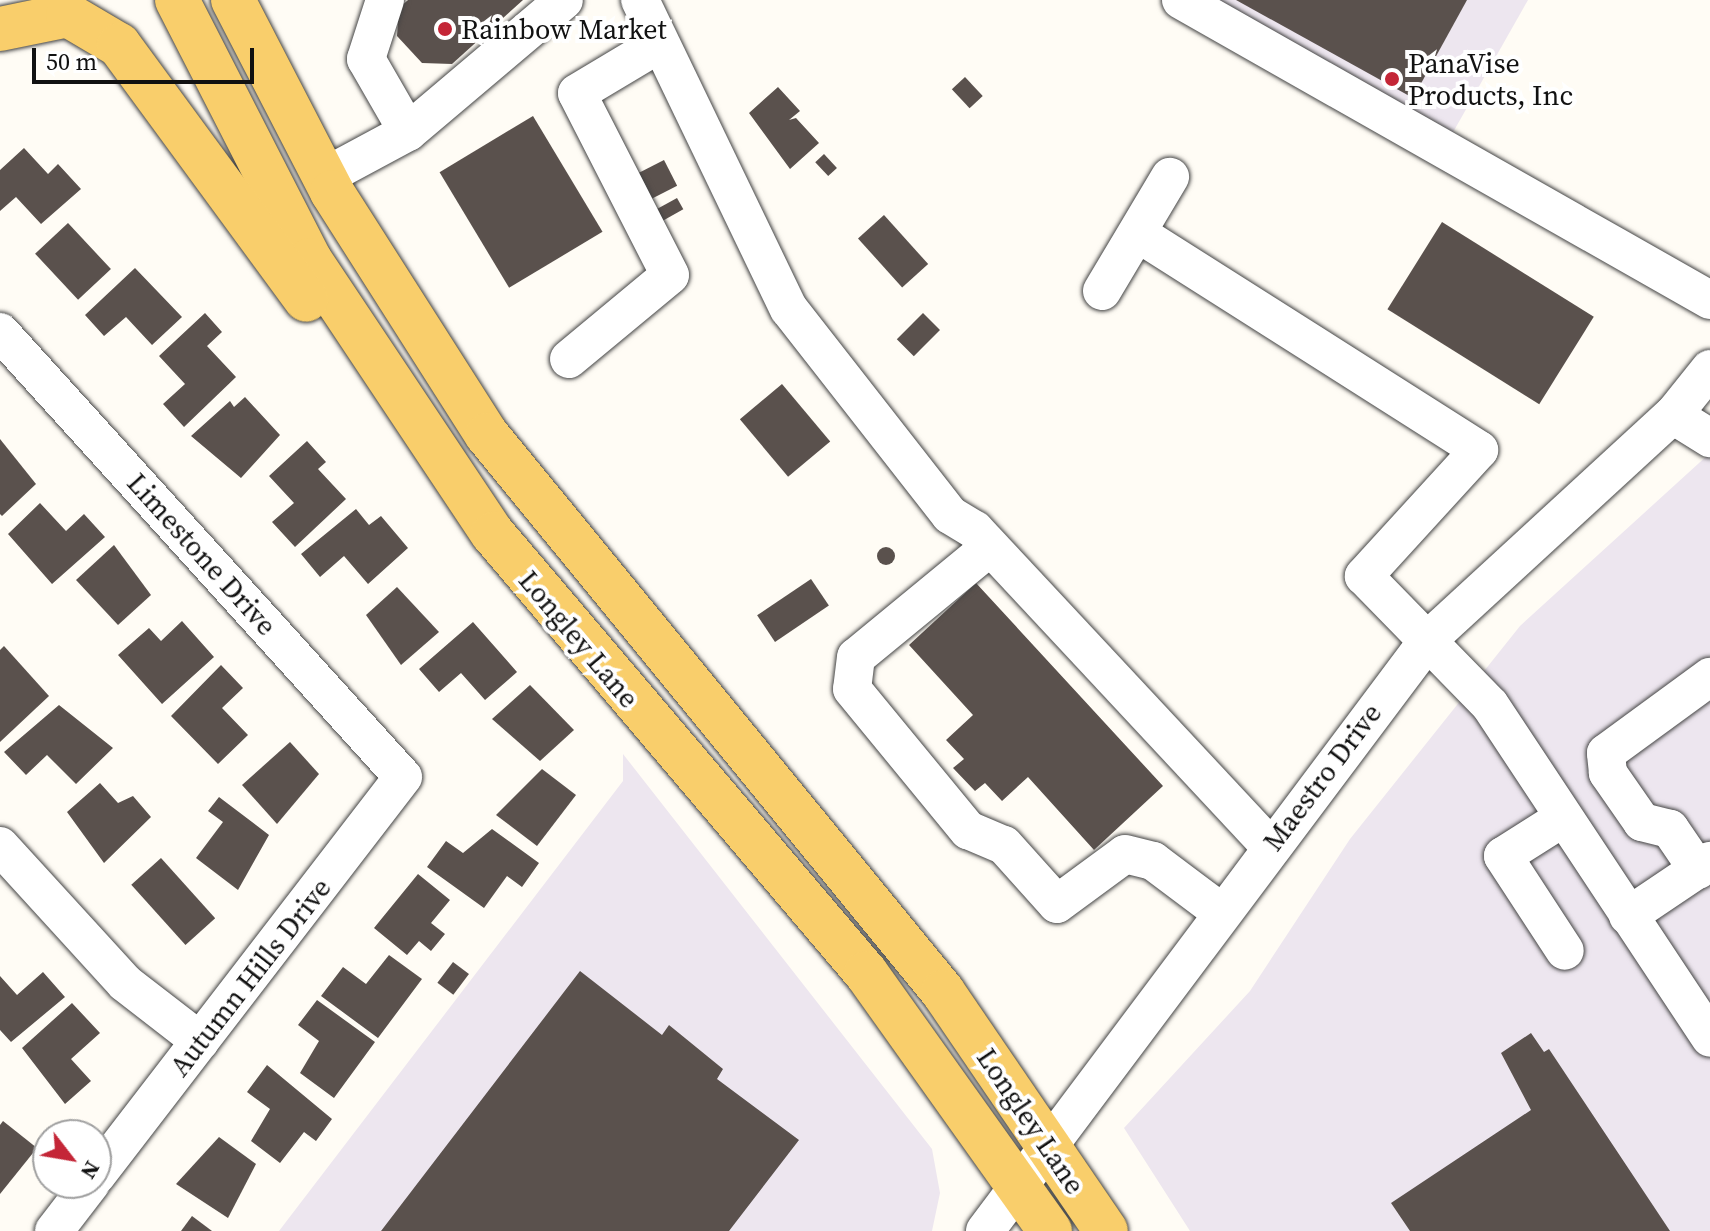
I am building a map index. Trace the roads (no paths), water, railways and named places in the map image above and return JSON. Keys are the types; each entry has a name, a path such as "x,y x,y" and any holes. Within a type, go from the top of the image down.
{"main road":[{"path":"0,4 5,0"},
{"name":"Longley Lane","path":"177,0 310,260 426,436 566,628 866,973 1050,1231"},
{"name":"Longley Lane","path":"233,0 324,177 487,435 943,992 1106,1231"},
{"path":"0,29 68,15 119,45 306,299 426,436"}],"street":[{"path":"0,18 34,0"},
{"path":"385,0 366,59 408,132"},
{"path":"324,177 408,132 564,0"},
{"path":"640,0 789,309 950,515 990,547 1270,846"},
{"path":"1181,0 1710,300"},
{"path":"569,359 670,275 577,93 659,44"},
{"path":"1102,291 1139,234 1170,177"},
{"path":"1139,234 1479,450 1364,576 1429,639 1490,705 1710,1038"},
{"name":"Limestone Drive","path":"0,332 403,777"},
{"name":"Maestro Drive","path":"985,1231 1046,1143 1429,639 1673,415 1710,369"},
{"path":"1673,415 1710,438"},
{"path":"990,547 856,657 852,689 968,830 1004,845 1057,904 1125,854 1153,861 1221,912"},
{"path":"1628,916 1704,865 1670,829 1642,822 1608,773 1606,753 1710,677"},
{"name":"Autumn Hills Drive","path":"112,1155 403,777"},
{"path":"1563,818 1503,856 1565,951"},
{"path":"0,846 125,983 200,1041"},
{"path":"54,1231 79,1199"}],"place":[{"name":"Rainbow Market","path":"445,29"},
{"name":"PanaVise Products, Inc","path":"1392,79"}]}
